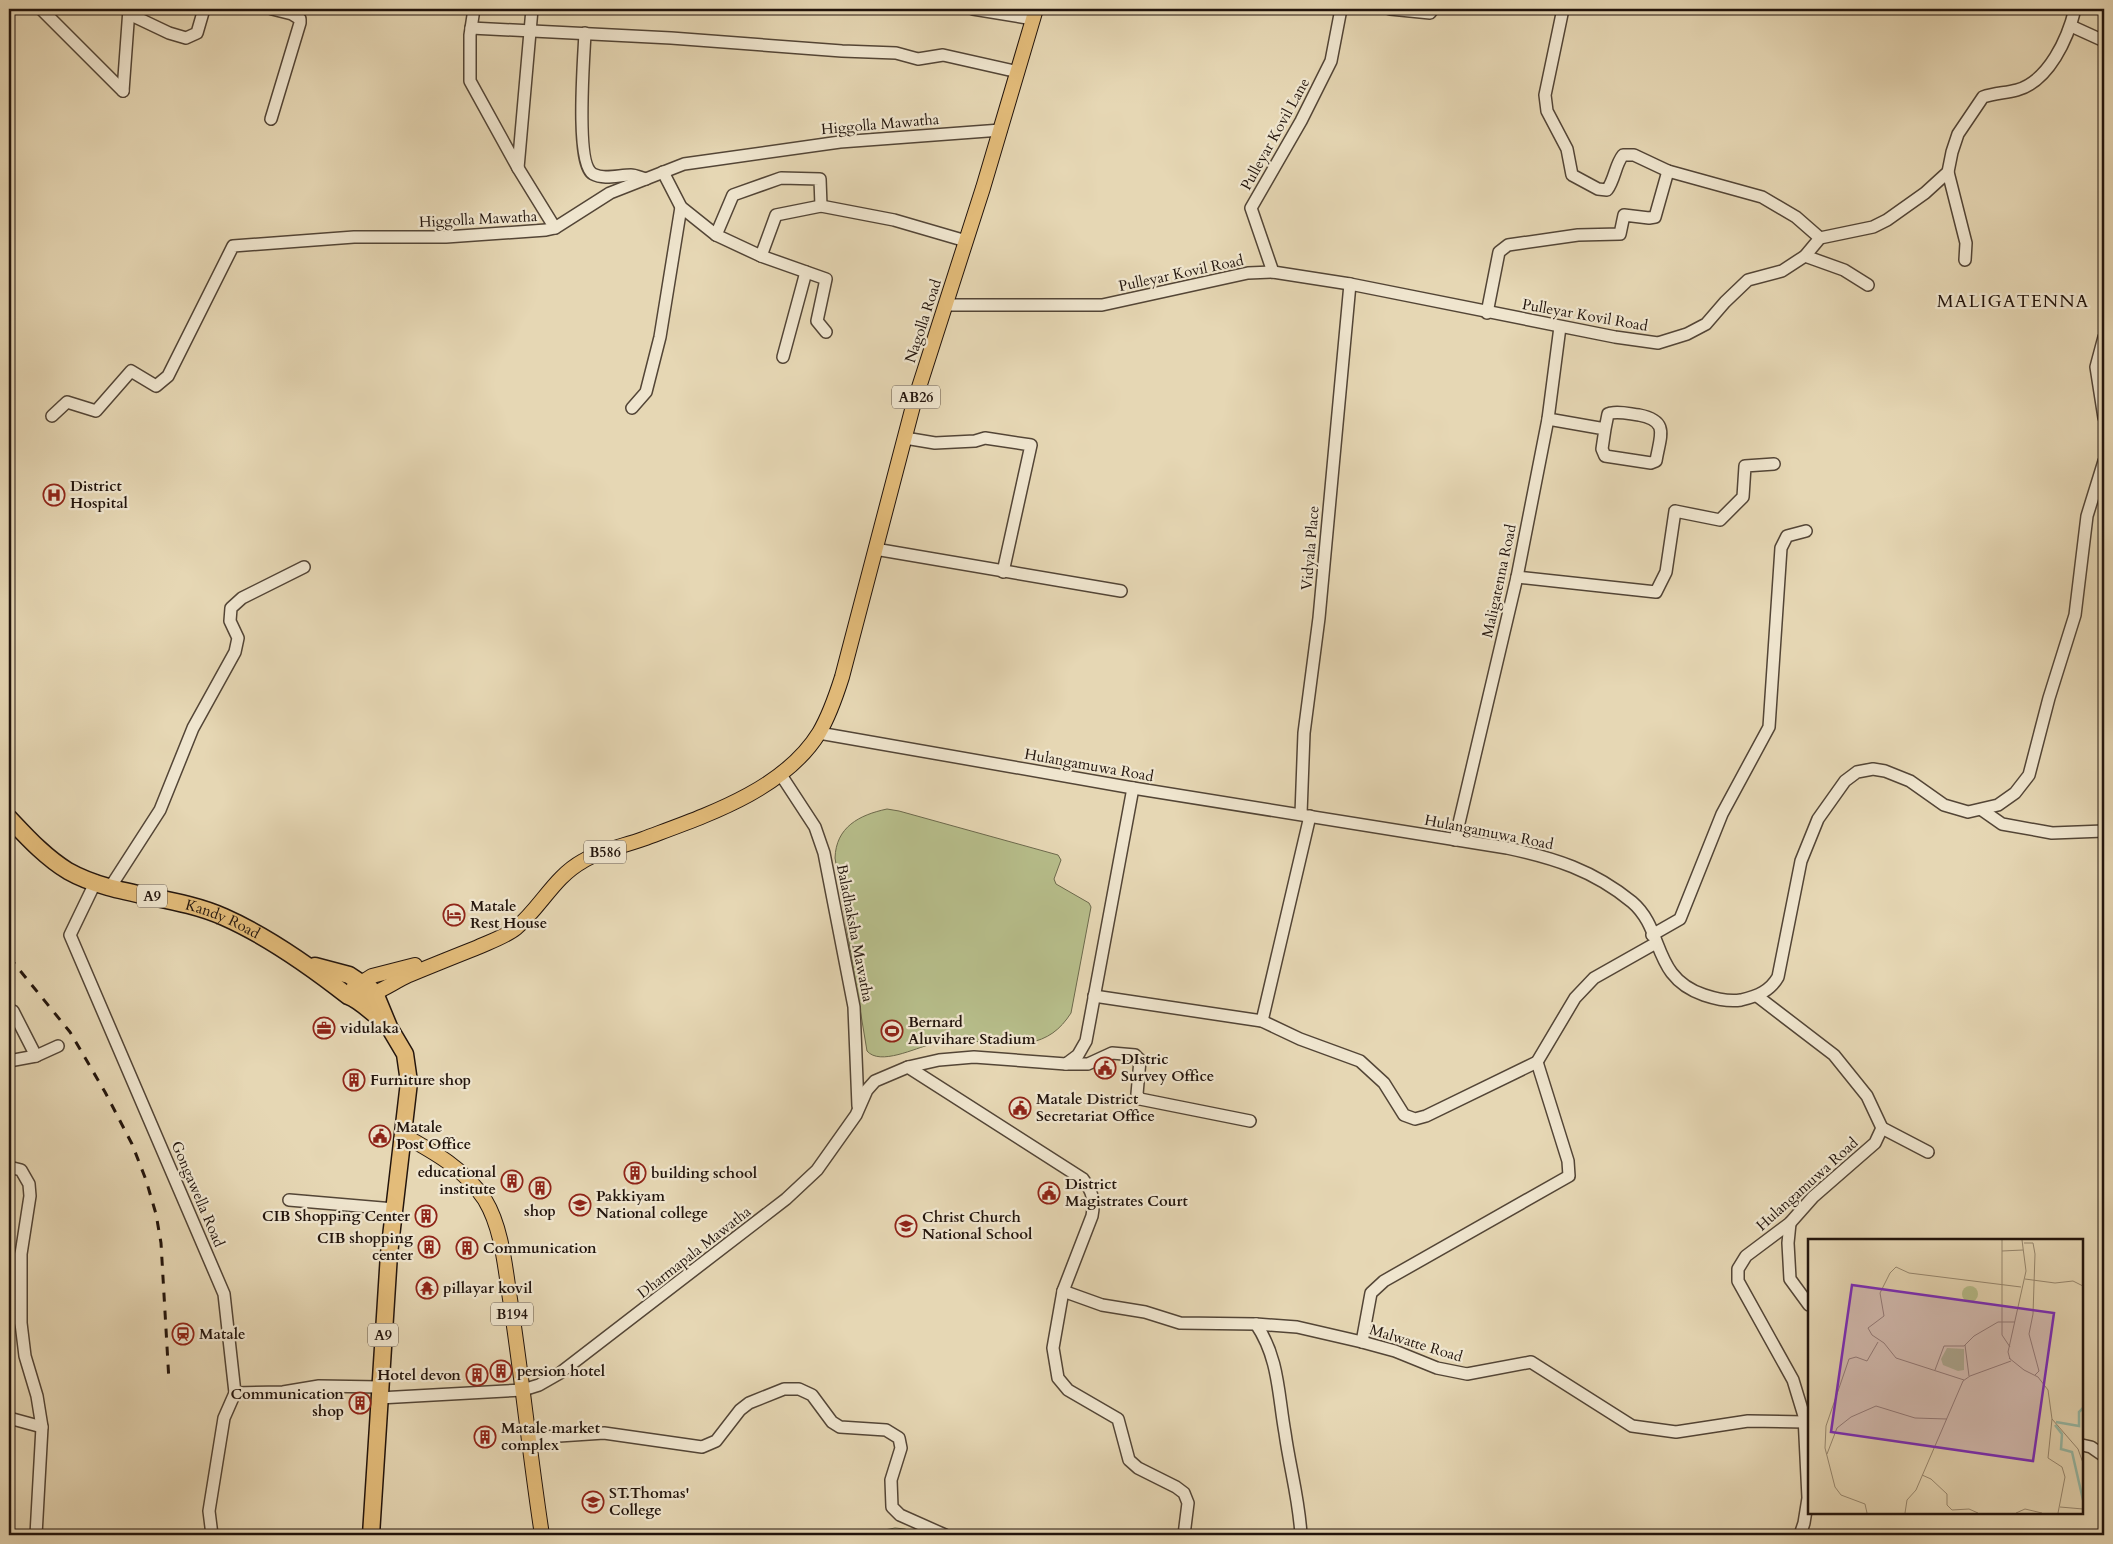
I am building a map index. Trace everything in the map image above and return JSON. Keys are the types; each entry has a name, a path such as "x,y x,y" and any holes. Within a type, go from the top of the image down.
{"highway":[{"name":"Kandy Road","path":"9,818 53,861 78,876 103,884 179,902 224,917 303,963 348,996 363,992 361,1005 389,1026 404,1054 409,1072 403,1135"},
{"name":"A9","path":"371,1535 394,1209 403,1135"}],"main road":[{"name":"Nagolla Road","path":"781,775 805,752 819,733 828,717 842,677 905,438 1001,130 1034,14"},
{"name":"B586","path":"363,992 384,990 402,978 496,940 514,929 530,914 551,886 585,860 680,825 724,806 766,785 781,775"},
{"name":"B194","path":"403,1135 440,1155 464,1175 492,1214 507,1283 542,1535"}],"street":[{"path":"41,9 123,91 129,12 169,33 186,38 197,33 204,9"},
{"path":"271,119 300,23 300,19 292,14 272,9"},
{"path":"474,9 471,28 470,81 518,168 555,228"},
{"path":"518,168 532,9"},
{"path":"974,9 1034,14"},
{"name":"Pulleyar Kovil Lane","path":"1273,272 1251,208 1302,121 1331,61 1341,9"},
{"path":"1390,9 1430,13 1434,9"},
{"path":"1562,9 1545,95 1547,111 1567,149 1572,175 1598,189 1607,190 1612,183 1622,155 1634,155 1668,171 1762,197 1796,217 1820,238 1873,227 1925,193 1948,172"},
{"path":"1965,260 1966,243 1948,172 1958,134 1983,97 2017,90 2031,84 2056,56 2066,40 2075,9"},
{"path":"2071,26 2104,41"},
{"path":"471,28 585,33 896,53 918,59 943,56 1018,72"},
{"path":"585,33 582,133 585,164 589,171 599,176 634,175 646,180"},
{"name":"Higgolla Mawatha","path":"52,416 66,402 96,411 131,370 156,386 168,376 233,246 354,237 446,237 546,230 555,228 610,193 684,164 831,143 1001,130"},
{"path":"1487,313 1499,252 1503,248 1527,241 1578,235 1620,234 1624,215 1655,217 1668,171"},
{"path":"663,172 681,207 716,235 761,256 826,279 818,321 826,332"},
{"path":"716,235 733,195 782,178 820,179 821,206"},
{"path":"761,256 776,215 821,206 894,220 966,241"},
{"path":"632,408 646,392 660,337 681,207"},
{"name":"Pulleyar Kovil Road","path":"945,305 1102,305 1248,273 1273,272 1350,284 1560,327 1658,343 1680,336 1706,324 1748,280 1782,271 1805,256 1820,238"},
{"path":"1805,256 1844,270 1868,285"},
{"path":"783,357 806,272"},
{"name":"Vidyala Place","path":"1262,1021 1305,815 1304,733 1318,618 1350,284"},
{"name":"Maligatenna Road","path":"1455,840 1517,577 1548,418 1560,327"},
{"path":"2104,337 2096,367 2104,418"},
{"path":"1616,412 1650,417 1657,421 1660,426 1656,461 1651,463 1604,456 1602,449 1605,429 1608,414 1616,412"},
{"path":"1548,418 1605,429"},
{"path":"905,438 935,443 975,441 985,438 1031,445 1003,572"},
{"path":"1928,1152 1882,1128 1867,1096 1834,1055 1757,996 1773,986 1778,977 1801,861 1818,819 1845,781 1857,772 1873,769 1885,771 1910,781 1944,806 1968,812 1998,806 2015,793 2030,776 2048,698 2075,615 2087,516 2104,461"},
{"path":"1517,577 1656,592 1666,572 1675,511 1720,520 1743,497 1745,466 1774,464"},
{"path":"1094,996 1262,1021 1300,1039 1360,1061 1384,1083 1404,1115 1415,1119 1426,1116 1537,1062 1575,998 1594,978 1654,939 1680,919 1722,814 1769,728 1781,548 1787,536 1806,531"},
{"path":"875,549 1121,591"},
{"name":"Gongawella Road","path":"235,1394 224,1294 70,935 103,884 160,810 193,728 235,652 238,638 230,621 231,608 242,598 304,567"},
{"name":"Hulangamuwa Road","path":"819,733 1133,788 1550,857 1588,873 1632,902 1642,914 1671,974 1693,991 1712,998 1734,1001 1757,996"},
{"name":"Baladhaksha Mawatha","path":"781,775 815,826 824,853 854,1006 858,1108"},
{"path":"1066,1064 1078,1055 1086,1041 1133,788"},
{"path":"1982,810 2002,824 2052,833 2104,831"},
{"path":"9,1010 13,1011 36,1056"},
{"path":"9,1062 36,1056 58,1046"},
{"name":"Dharmapala Mawatha","path":"235,1394 283,1392 319,1386 380,1392 523,1390 539,1386 571,1366 786,1199 817,1170 856,1115 867,1090 875,1081 908,1067 939,1060 974,1057 1088,1064 1112,1053 1135,1055 1140,1060 1137,1094 1140,1099 1250,1121"},
{"path":"1362,1342 1371,1293 1384,1281 1569,1176 1568,1161 1537,1062"},
{"path":"908,1067 1082,1179 1092,1191 1094,1205 1092,1216 1063,1291 1053,1348 1058,1378 1068,1390 1118,1419 1129,1460 1138,1468 1176,1487 1184,1494 1188,1503 1184,1535"},
{"name":"Hulangamuwa Road","path":"1800,1535 1808,1498 1805,1422 1793,1380 1738,1281 1738,1269 1746,1256 1790,1223 1813,1197 1875,1143 1882,1128"},
{"path":"9,1167 21,1170 29,1184 30,1196 21,1254 21,1323 25,1356 37,1396 42,1427 36,1535"},
{"path":"290,1200 394,1209"},
{"path":"1790,1223 1788,1243 1790,1279 1808,1304"},
{"name":"Malwatte Road","path":"1063,1291 1102,1305 1146,1312 1180,1323 1256,1324 1296,1327 1395,1351 1437,1368 1467,1374 1531,1362 1632,1426 1676,1432 1748,1421 1805,1422"},
{"path":"1256,1324 1274,1358 1285,1435 1300,1506 1301,1535"},
{"path":"529,1438 604,1433 702,1447 716,1441 740,1410 749,1402 784,1390 799,1389 812,1395 832,1422 840,1427 886,1430 899,1438 901,1448 891,1480 892,1507 900,1515 945,1535"},
{"path":"212,1535 209,1511 224,1418 235,1394"},
{"path":"9,1418 42,1427"},
{"path":"2083,1445 2092,1447 2104,1456"}],"green space":[{"path":"887,809 1058,855 1061,860 1054,879 1056,884 1089,903 1091,907 1071,1013 1053,1033 1028,1043 944,1042 898,1055 880,1057 867,1051 835,858 836,847 840,838 851,824 867,815"},
{"path":"895,1528 905,1529 921,1535 858,1535"}],"railway":[{"path":"9,957 70,1032 105,1092 132,1144 146,1180 156,1214 161,1243 169,1381"}],"place":[{"name":"District Hospital","path":"54,495"},
{"name":"Matale Rest House","path":"454,915"},
{"name":"vidulaka","path":"324,1028"},
{"name":"Bernard Aluvihare Stadium","path":"892,1031"},
{"name":"DIstric Survey Office","path":"1105,1068"},
{"name":"Furniture shop","path":"354,1080"},
{"name":"Matale District Secretariat Office","path":"1020,1108"},
{"name":"Matale Post Office","path":"380,1136"},
{"name":"building school","path":"635,1173"},
{"name":"educational institute","path":"512,1181"},
{"name":"shop","path":"540,1188"},
{"name":"District Magistrates Court","path":"1049,1193"},
{"name":"Pakkiyam National college","path":"580,1205"},
{"name":"CIB Shopping Center","path":"426,1216"},
{"name":"Christ Church National School","path":"906,1226"},
{"name":"CIB shopping center","path":"429,1247"},
{"name":"Communication","path":"467,1248"},
{"name":"pillayar kovil","path":"427,1288"},
{"name":"Matale","path":"183,1334"},
{"name":"persion hotel","path":"501,1371"},
{"name":"Hotel devon","path":"477,1375"},
{"name":"Communication shop","path":"360,1403"},
{"name":"Matale market complex","path":"485,1437"},
{"name":"ST.Thomas' College","path":"593,1502"}],"district":[{"name":"MALIGATENNA","path":"2013,301"}]}
